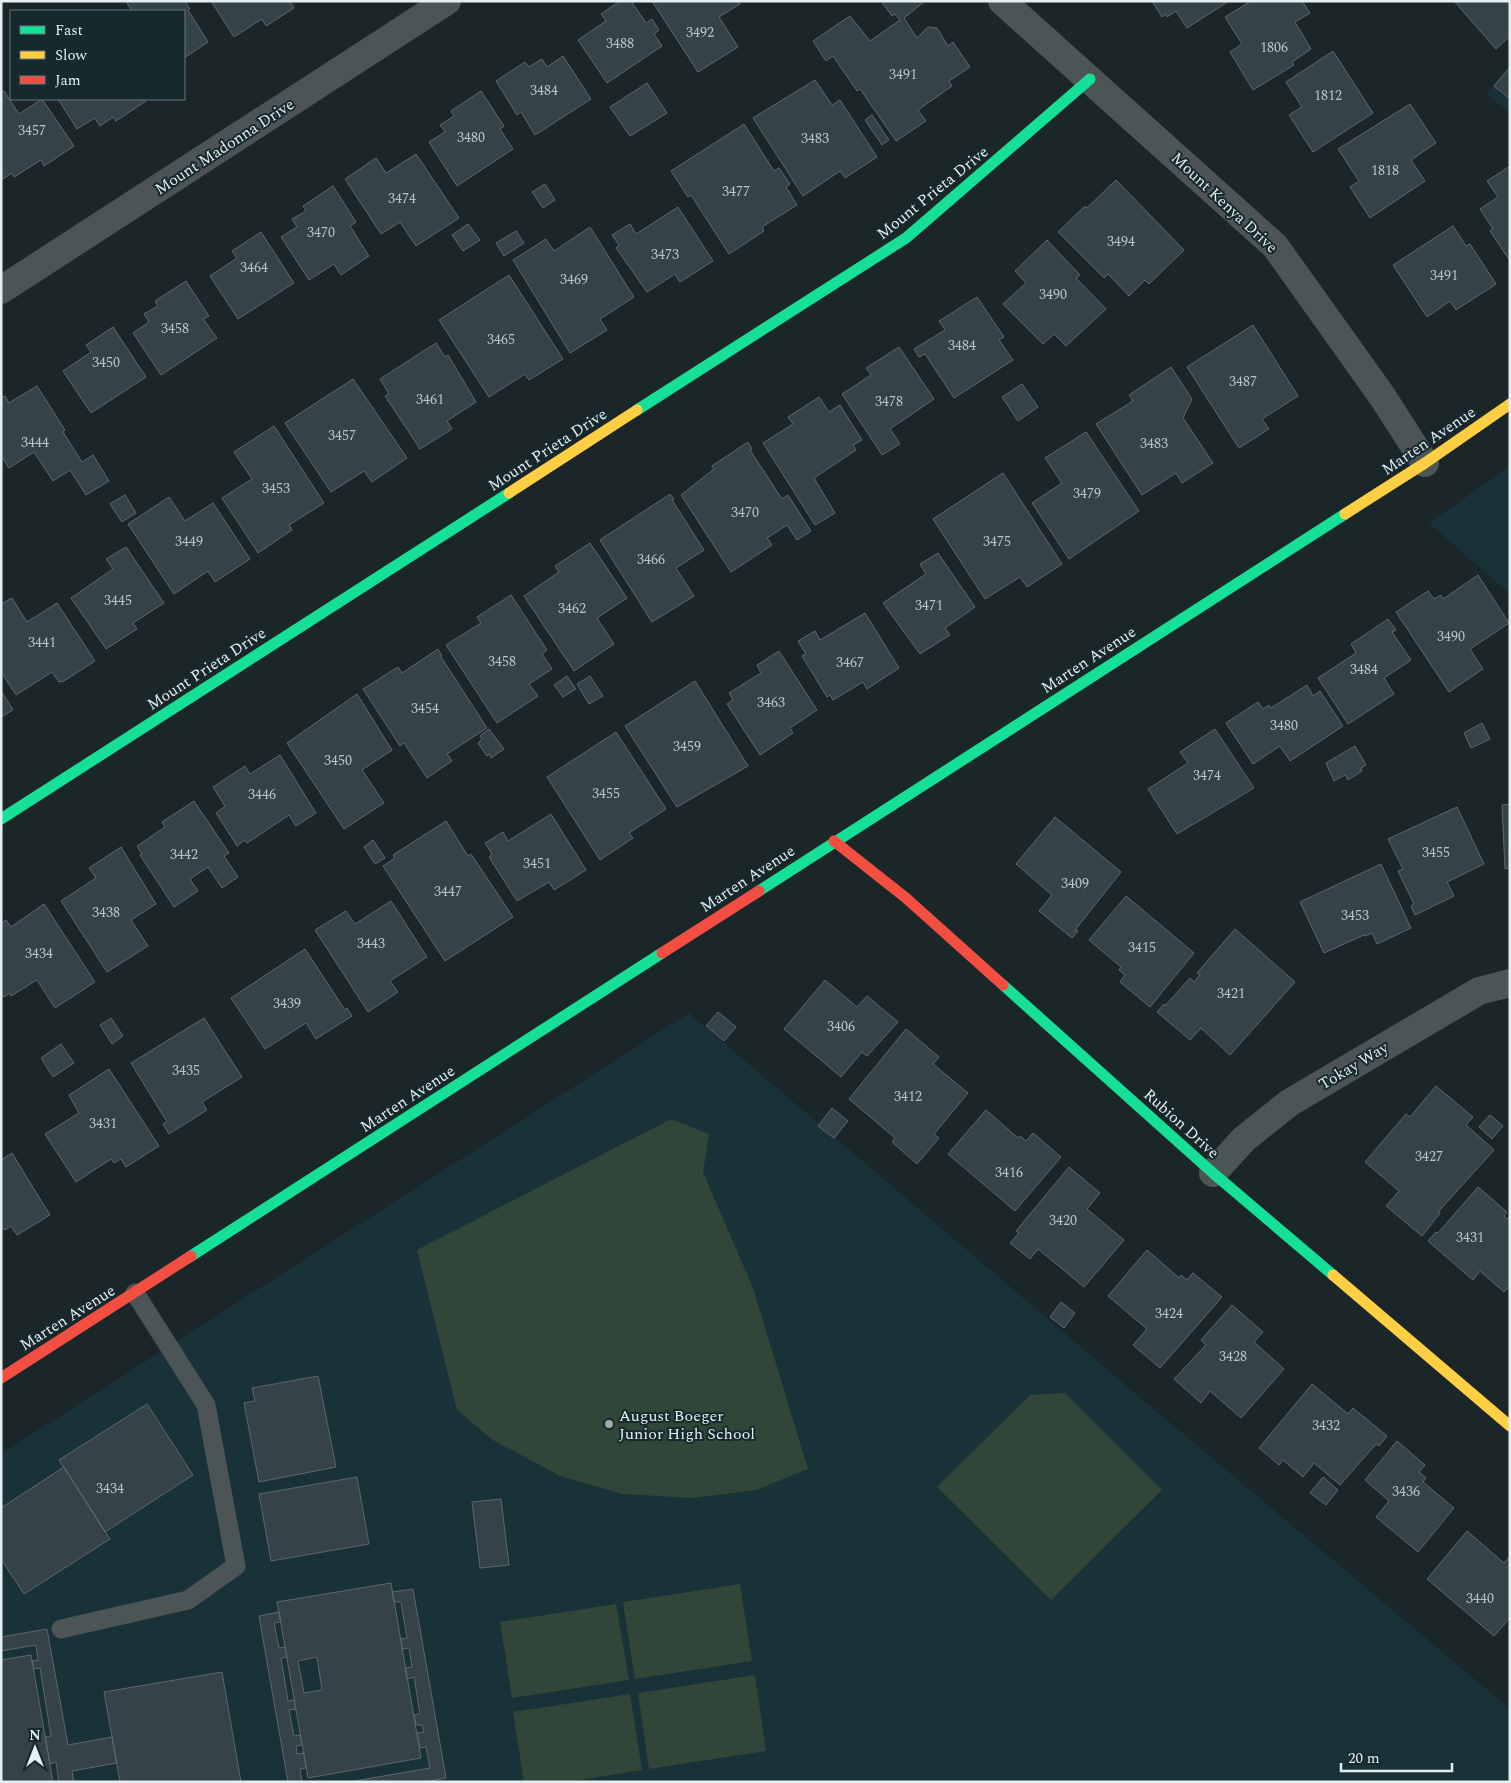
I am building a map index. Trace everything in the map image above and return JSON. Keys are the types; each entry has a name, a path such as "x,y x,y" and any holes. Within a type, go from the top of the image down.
{"street":[{"name":"Mount Madonna Drive","path":"1,290 447,1"},
{"name":"Mount Kenya Drive","path":"1002,1 1275,246 1382,396 1425,463"},
{"name":"Mount Prieta Drive","path":"1,819 906,238 1090,79"},
{"name":"Marten Avenue","path":"1,1378 1425,463 1510,404"},
{"name":"Rubion Drive","path":"834,841 906,898 1213,1173 1510,1426"},
{"name":"Tokay Way","path":"1213,1173 1244,1139 1289,1103 1479,991 1510,983"}],"lane":[{"path":"61,1629 188,1600 236,1566 206,1404 169,1350 136,1293"}],"shaded area":[{"path":"1510,65 1510,114 1486,94"},
{"path":"1510,466 1510,594 1429,523"},
{"name":"August Boeger Junior High School","path":"689,1013 1136,1394 1510,1709 1510,1782 1,1782 1,1454"}],"green space":[{"path":"671,1119 709,1134 703,1172 753,1288 808,1469 756,1490 693,1498 622,1494 560,1476 493,1440 457,1410 417,1250"},
{"path":"1065,1393 1162,1490 1051,1600 937,1487 1030,1395"},
{"path":"740,1584 752,1661 635,1679 623,1602"},
{"path":"616,1604 629,1680 512,1698 500,1622"},
{"path":"755,1675 766,1751 649,1769 638,1693"},
{"path":"630,1694 642,1770 568,1782 524,1782 513,1712"}],"building":[{"path":"129,1 185,1 190,9 188,10 208,42 185,57 185,10 131,10 127,3"},
{"path":"211,1 290,1 294,8 266,26 262,19 234,37"},
{"path":"620,1 631,1 646,23 652,19 659,30 654,34 662,46 607,83 578,40 606,21 601,14"},
{"path":"652,1 738,1 740,4 719,17 738,47 698,72"},
{"path":"881,1 925,1 904,18 917,38 928,27 937,28 948,46 953,42 970,67 949,81 952,86 918,110 926,121 896,141 860,89 857,91 833,56 826,61 813,41 850,16 870,41 900,20 895,14 892,16"},
{"path":"1152,1 1229,1 1187,28 1176,11 1167,17 1166,14 1162,17"},
{"path":"1251,1 1302,1 1310,13 1295,22 1311,49 1292,62 1294,65 1253,90 1230,52 1242,44 1225,17"},
{"path":"1454,1 1510,1 1510,36 1496,49"},
{"path":"1333,51 1373,113 1313,152 1289,115 1302,107 1286,82"},
{"path":"563,56 591,99 535,135 521,112 517,115 496,81 525,62 529,67 542,59 547,67"},
{"path":"1510,67 1510,99 1494,86"},
{"path":"815,80 832,105 840,100 877,157 845,178 840,171 803,196 753,118"},
{"path":"647,83 667,113 630,136 610,107"},
{"path":"4,91 19,114 43,100 74,146 44,166 41,160 14,177 12,173 1,180 1,93"},
{"path":"481,91 504,126 500,129 513,149 457,186 429,142 445,132 440,125 454,116 451,111"},
{"path":"59,100 146,101 116,121 113,117 100,126 95,118 77,129"},
{"path":"1410,104 1436,143 1411,160 1425,181 1370,218 1350,187 1359,181 1338,149"},
{"path":"872,115 889,140 882,145 865,120"},
{"path":"744,124 774,171 779,168 790,184 786,187 797,205 762,227 764,231 729,254 691,195 688,197 671,171"},
{"path":"416,154 459,218 416,246 400,222 381,234 345,179 376,158 386,173"},
{"path":"1510,166 1510,261 1490,231 1493,229 1480,209 1498,197 1487,181"},
{"path":"1116,180 1184,250 1149,284 1145,280 1129,296 1108,274 1104,278 1058,232"},
{"path":"545,184 555,200 543,208 532,192"},
{"path":"333,186 356,222 350,226 369,256 341,275 334,264 309,280 281,237 297,227 292,219 306,211 303,206"},
{"path":"678,207 713,261 680,282 675,274 647,292 616,248 619,245 612,235 630,224 636,234"},
{"path":"468,224 480,240 463,251 452,235"},
{"path":"1453,226 1466,246 1470,244 1496,284 1456,310 1450,301 1427,317 1393,265"},
{"path":"590,227 634,297 600,319 607,330 570,353 513,260 546,239 554,251"},
{"path":"516,231 524,243 504,256 496,243"},
{"path":"261,232 294,283 238,319 210,276 237,258 232,251"},
{"path":"1047,240 1080,275 1076,278 1106,309 1066,346 1054,334 1043,344 1003,304 1026,283 1015,271"},
{"path":"509,275 563,359 529,380 525,374 489,397 439,320"},
{"path":"186,281 209,316 203,319 217,338 161,375 133,333 149,322 144,314 158,306 155,301"},
{"path":"977,297 1004,337 999,340 1013,360 954,398 925,354 919,357 914,349 945,330 939,321"},
{"path":"1253,325 1298,396 1262,419 1269,429 1239,448 1187,367"},
{"path":"113,327 146,377 91,413 63,371 91,352 86,345"},
{"path":"436,343 445,357 448,355 476,402 447,421 452,429 420,449 385,396 389,394 380,379"},
{"path":"899,347 934,399 890,429 900,444 882,455 842,394 871,375 866,368"},
{"path":"1171,367 1192,399 1183,418 1213,463 1182,483 1176,473 1142,495 1096,424 1133,401 1129,395"},
{"path":"353,379 407,458 372,482 364,471 331,492 285,423"},
{"path":"1022,384 1038,407 1018,421 1002,397"},
{"path":"37,386 65,430 63,432 82,462 93,455 109,481 86,495 70,470 53,481 34,452 9,468 1,456 1,398 5,396 9,403"},
{"path":"819,397 829,412 840,405 862,440 853,445 856,450 814,478 835,513 815,525 763,443 793,424 788,417"},
{"path":"274,426 324,503 289,525 292,530 258,553 222,498 252,479 234,452"},
{"path":"1086,432 1139,511 1069,559 1032,503 1062,483 1045,458"},
{"path":"748,442 752,449 750,450 782,499 788,495 811,531 797,540 787,525 767,538 772,545 731,572 681,495 714,469 712,466"},
{"path":"1003,473 1062,564 1027,587 1020,577 985,599 933,519"},
{"path":"670,494 704,550 676,568 694,596 652,622 600,540"},
{"path":"125,495 136,513 122,522 110,504"},
{"path":"169,497 185,521 213,503 250,559 215,582 208,571 174,594 128,524"},
{"path":"590,543 627,598 597,618 614,644 574,671 524,596 559,572 555,566"},
{"path":"126,547 164,603 133,623 137,629 106,649 71,598 113,569 106,559"},
{"path":"938,553 975,607 945,628 950,635 920,654 883,603 926,574 920,564"},
{"path":"1478,575 1509,623 1470,649 1483,669 1449,692 1396,612 1428,591 1434,599 1441,595 1443,599"},
{"path":"511,595 547,650 542,654 552,669 529,684 538,696 497,723 446,645 481,623 477,617"},
{"path":"12,598 27,622 57,603 95,661 64,681 59,682 52,672 16,695 1,672 1,604"},
{"path":"865,613 899,668 867,689 863,682 833,700 830,695 827,697 802,656 806,654 798,641 815,631 820,640"},
{"path":"1388,619 1396,630 1392,632 1411,660 1384,678 1394,694 1348,724 1318,678 1356,653 1351,644"},
{"path":"438,649 441,657 487,728 447,754 452,761 427,778 404,743 400,746 363,689 398,667 402,673"},
{"path":"779,651 817,710 790,728 793,733 760,755 727,704 733,700 729,693 761,673 757,665"},
{"path":"567,676 576,689 563,697 554,685"},
{"path":"590,676 603,696 589,704 577,684"},
{"path":"695,681 748,766 677,807 625,726"},
{"path":"1307,685 1313,696 1320,691 1343,726 1290,761 1280,746 1253,764 1226,723 1258,702 1263,709 1269,705 1271,708"},
{"path":"1,691 13,710 1,717"},
{"path":"357,694 392,750 362,770 384,803 344,829 287,743"},
{"path":"1482,723 1490,739 1471,748 1464,733"},
{"path":"489,729 504,749 491,758 489,754 487,756 478,743 482,739 480,736"},
{"path":"1215,729 1254,788 1177,834 1148,789 1188,763 1180,752"},
{"path":"616,732 666,809 629,833 633,838 600,860 547,777"},
{"path":"1355,746 1366,765 1361,768 1362,771 1348,780 1345,775 1334,781 1326,763"},
{"path":"280,755 316,813 296,826 289,815 247,843 245,840 237,846 216,813 225,806 213,787 245,766 250,774"},
{"path":"194,801 229,853 224,856 238,877 222,888 208,867 190,879 198,891 174,907 140,855 142,854 137,846 165,827 162,822"},
{"path":"1510,804 1510,868 1505,869 1502,805"},
{"path":"1457,807 1484,864 1447,882 1454,896 1415,915 1411,906 1414,904 1398,871 1403,869 1388,839"},
{"path":"551,814 586,870 554,890 549,882 517,901 489,857 492,854 485,843 503,832 508,841"},
{"path":"1055,817 1121,872 1075,930 1078,931 1072,938 1039,911 1052,895 1016,864"},
{"path":"446,821 468,856 471,854 513,917 445,961 383,866 395,858 393,855"},
{"path":"373,840 385,858 375,864 364,847"},
{"path":"121,847 156,904 131,920 148,946 107,972 61,901 96,878 89,868"},
{"path":"1381,864 1411,928 1377,944 1372,933 1364,935 1324,953 1300,902"},
{"path":"1126,896 1194,953 1150,1007 1120,982 1125,975 1119,970 1121,967 1089,940"},
{"path":"391,901 427,957 390,981 398,992 368,1012 315,930 346,911 355,924"},
{"path":"44,904 95,982 55,1008 37,980 11,996 10,993 4,997 1,993 1,923 6,920 11,927"},
{"path":"1235,929 1295,982 1230,1055 1201,1028 1190,1040 1157,1012 1164,1004 1165,1006 1190,978 1194,982 1200,975 1197,973"},
{"path":"305,949 345,1010 347,1008 352,1016 316,1039 306,1023 265,1049 231,998"},
{"path":"825,980 857,1007 867,996 898,1022 867,1056 862,1052 841,1077 784,1029"},
{"path":"718,1012 736,1027 724,1041 706,1026"},
{"path":"111,1018 123,1036 112,1044 100,1025"},
{"path":"204,1018 242,1077 202,1102 207,1110 169,1134 163,1124 167,1122 131,1063"},
{"path":"906,1029 939,1057 933,1064 968,1093 934,1134 939,1138 917,1164 892,1142 895,1138 849,1099"},
{"path":"61,1044 74,1063 53,1077 41,1058"},
{"path":"109,1069 159,1146 126,1167 121,1159 114,1163 111,1159 76,1182 45,1134 79,1113 69,1095"},
{"path":"1436,1086 1473,1117 1466,1125 1494,1150 1438,1212 1440,1213 1422,1236 1386,1206 1399,1191 1365,1162 1406,1114 1410,1117"},
{"path":"832,1108 848,1121 834,1138 818,1126"},
{"path":"986,1110 1018,1138 1020,1136 1026,1141 1033,1133 1061,1157 1015,1211 948,1154"},
{"path":"1490,1115 1503,1126 1492,1139 1479,1127"},
{"path":"12,1153 50,1215 17,1235 11,1226 5,1230 1,1227 1,1160"},
{"path":"1069,1167 1100,1193 1087,1209 1124,1240 1084,1287 1038,1249 1030,1259 1010,1243 1019,1233 1016,1231"},
{"path":"1478,1187 1507,1212 1504,1216 1507,1219 1510,1216 1510,1286 1504,1292 1480,1271 1473,1280 1428,1241 1436,1232 1438,1233"},
{"path":"1147,1250 1179,1278 1181,1275 1187,1280 1193,1273 1222,1297 1160,1368 1133,1345 1147,1329 1108,1296"},
{"path":"1061,1302 1075,1313 1064,1328 1050,1317"},
{"path":"1232,1305 1263,1332 1254,1342 1284,1369 1241,1418 1210,1391 1201,1403 1174,1379 1206,1345 1201,1340"},
{"path":"318,1376 336,1467 259,1482 244,1403 255,1401 252,1388"},
{"path":"1312,1384 1348,1414 1353,1408 1387,1436 1379,1446 1376,1444 1340,1485 1314,1463 1303,1477 1283,1460 1279,1465 1259,1448"},
{"path":"147,1404 193,1475 105,1532 59,1460"},
{"path":"1397,1441 1425,1465 1419,1472 1426,1478 1423,1482 1454,1508 1418,1552 1376,1517 1389,1501 1365,1480"},
{"path":"64,1467 110,1539 24,1594 1,1559 1,1508"},
{"path":"357,1477 369,1544 271,1561 259,1494"},
{"path":"1323,1477 1338,1490 1326,1505 1310,1493"},
{"path":"501,1499 509,1565 480,1568 472,1502"},
{"path":"1467,1531 1504,1563 1510,1556 1510,1618 1494,1636 1427,1579"},
{"path":"391,1583 421,1758 308,1778 277,1602","holes":["317,1657 322,1690 304,1693 298,1661"]},
{"path":"413,1589 446,1778 426,1782 349,1782 430,1768 426,1747 420,1748 417,1733 424,1732 422,1725 416,1725 414,1715 420,1714 414,1677 407,1679 405,1668 412,1667 409,1648 402,1649 401,1639 407,1638 401,1602 394,1602 392,1592"},
{"path":"279,1612 281,1622 274,1623 279,1648 285,1647 287,1657 281,1658 288,1701 294,1700 296,1709 289,1710 294,1736 300,1735 302,1745 296,1746 297,1754 304,1753 306,1768 300,1769 302,1782 288,1782 259,1616"},
{"path":"47,1629 68,1745 112,1737 117,1763 72,1771 74,1782 59,1782 56,1762 50,1764 45,1737 51,1736 40,1668 34,1669 32,1661 38,1660 36,1645 1,1651 1,1637"},
{"path":"31,1655 53,1782 1,1782 1,1660"},
{"path":"222,1672 241,1782 120,1782 104,1692"}],"traffic: fast":[{"path":"637,410 906,238 1090,79"},
{"path":"1,819 509,493"},
{"path":"759,891 1345,514"},
{"path":"191,1256 662,953"},
{"path":"1003,985 1213,1173 1333,1275"}],"traffic: slow":[{"path":"1345,514 1425,463 1510,404"},
{"path":"509,493 637,410"},
{"path":"1333,1275 1510,1426"}],"traffic: jam":[{"path":"834,841 906,898 1003,985"},
{"path":"662,953 759,891"},
{"path":"1,1378 191,1256"}],"place":[{"name":"August Boeger Junior High School","path":"609,1424"}]}
